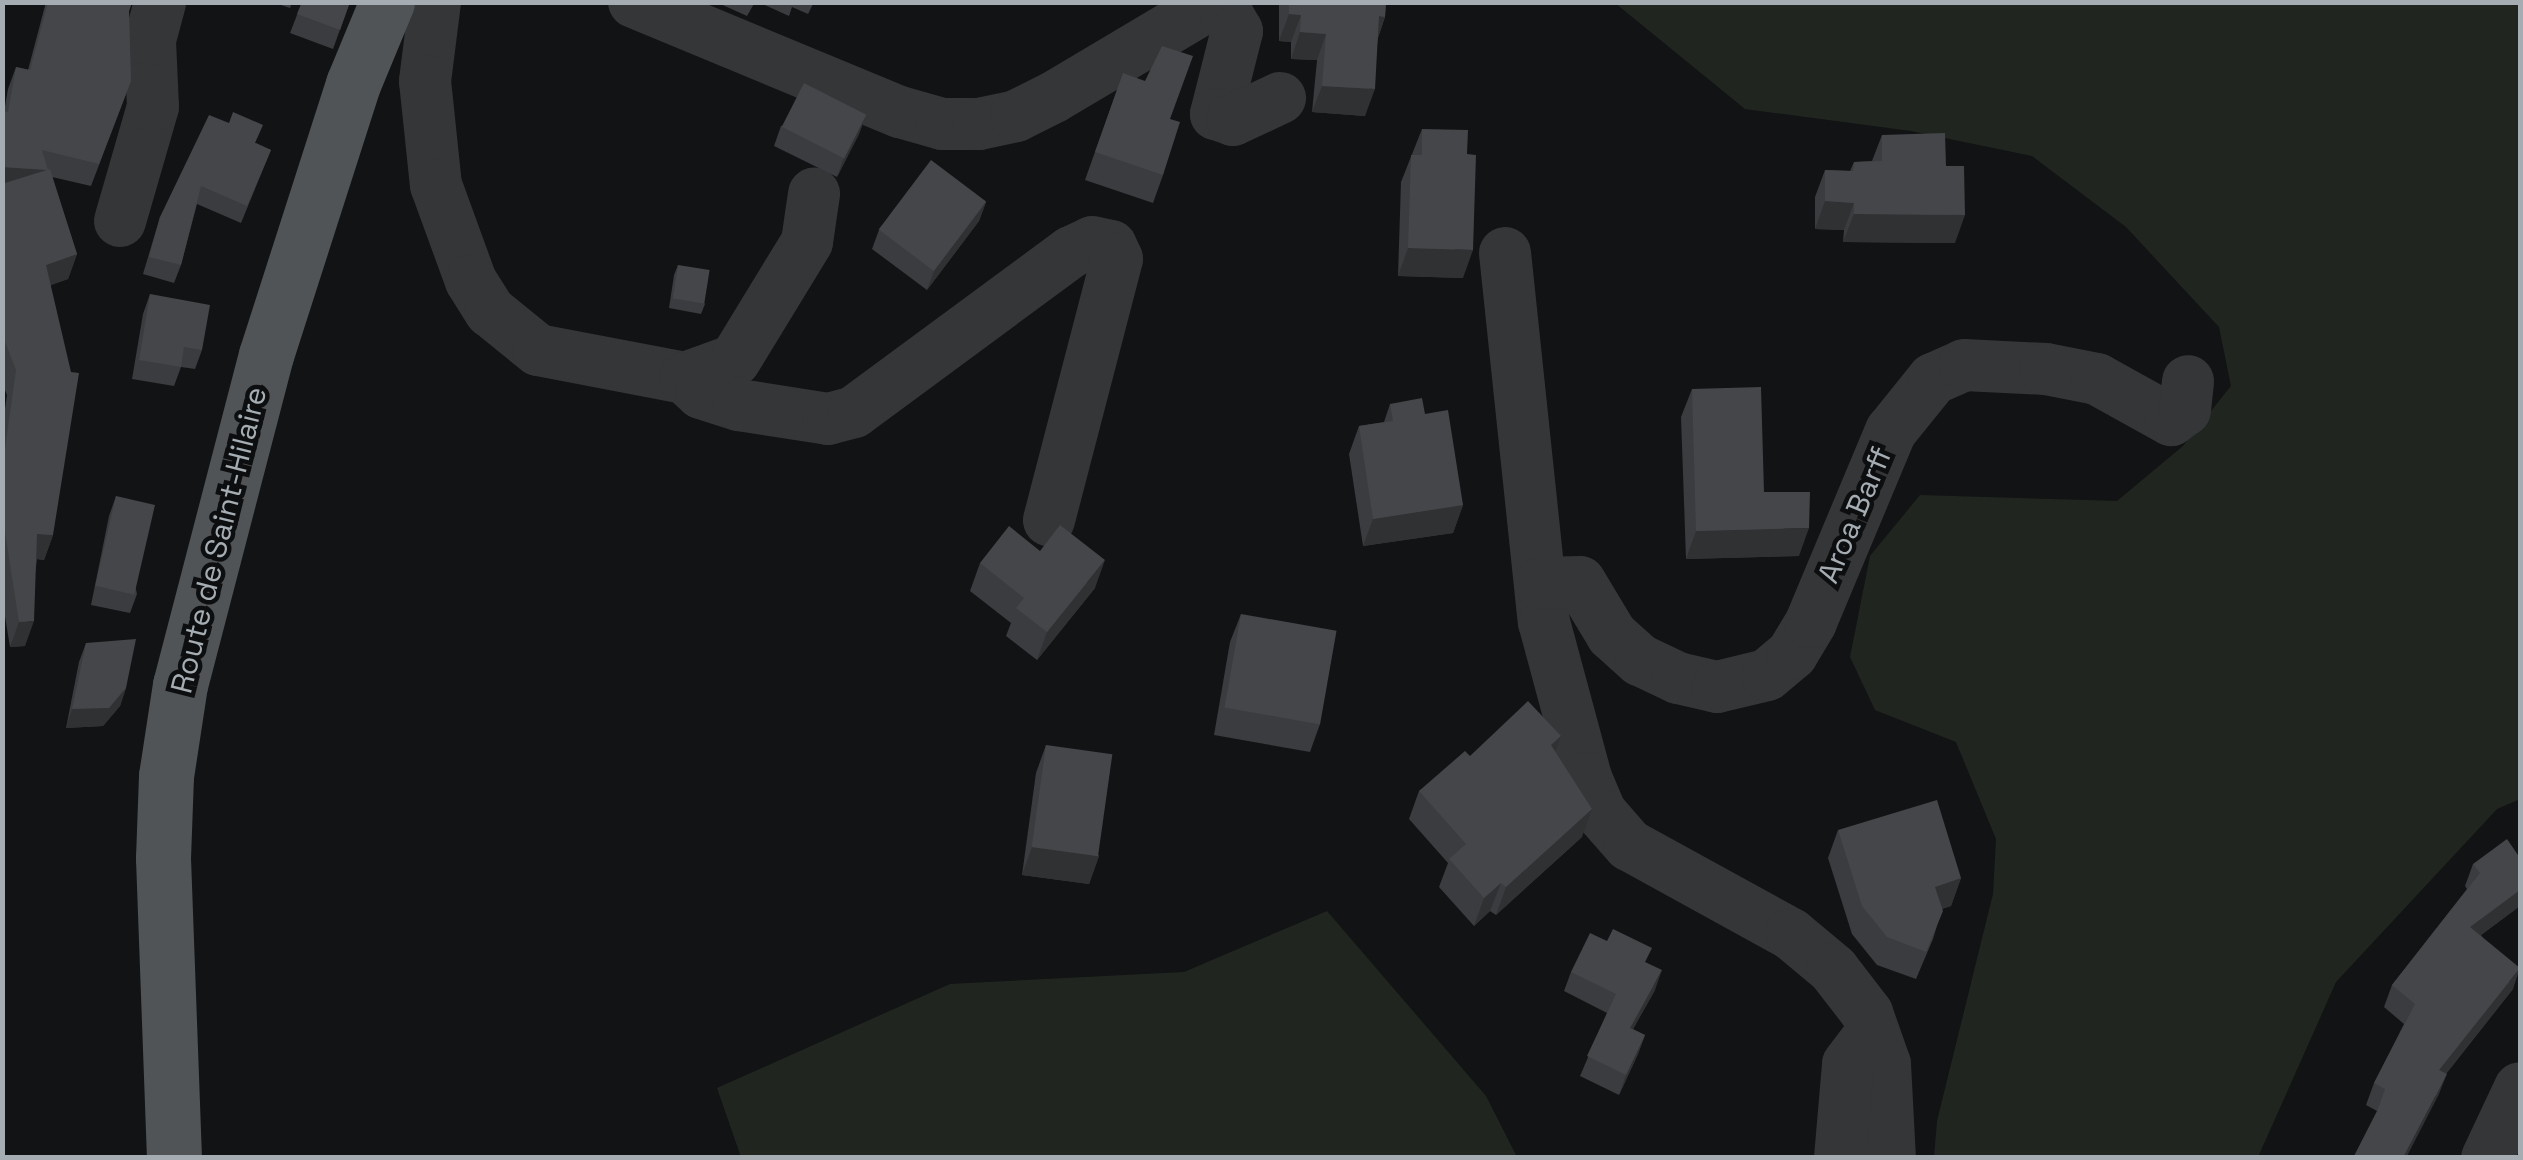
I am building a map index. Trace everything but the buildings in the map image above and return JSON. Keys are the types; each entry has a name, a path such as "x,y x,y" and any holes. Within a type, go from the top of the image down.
{"main road":[{"name":"Route de Saint-Hilaire","path":"174,1158 163,858 166,776 180,686 266,356 348,100 386,2"}],"street":[{"path":"120,221 153,106 150,40 160,2"},
{"path":"435,2 426,131 450,234 490,311 538,350 685,378 736,360 807,242 814,194"},
{"path":"634,2 900,112 979,124 1016,116 1054,97 1207,6 1227,14 1237,31 1216,114 1232,120 1280,98"},
{"path":"685,378 701,392 738,405 828,419 854,412 1071,252 1092,242 1110,246 1117,260 1049,520"},
{"path":"1506,253 1540,582 1561,691 1601,813 1629,845 1791,934 1833,969 1873,1031 1884,1064 1890,1158"},
{"name":"Aroa Barff","path":"1540,582 1580,582 1612,635 1640,660 1678,678 1717,688 1768,675 1792,654 1811,622 1891,431 1933,379 1964,365 2046,369 2097,379 2172,420 2185,410 2188,381"},
{"path":"1840,1158 1848,1064 1873,1031"},
{"path":"2487,1158 2520,1088"}],"shaded area":[{"path":"1615,3 2520,3 2520,799 2497,809 2336,982 2258,1157 1934,1157 1937,1121 1993,894 1996,839 1956,742 1875,710 1850,657 1870,556 1920,495 2117,501 2183,446 2231,386 2219,327 2126,227 2032,156 1911,131 1745,109"},
{"path":"1327,911 1486,1096 1517,1157 741,1157 717,1088 950,984 1184,972"}]}
